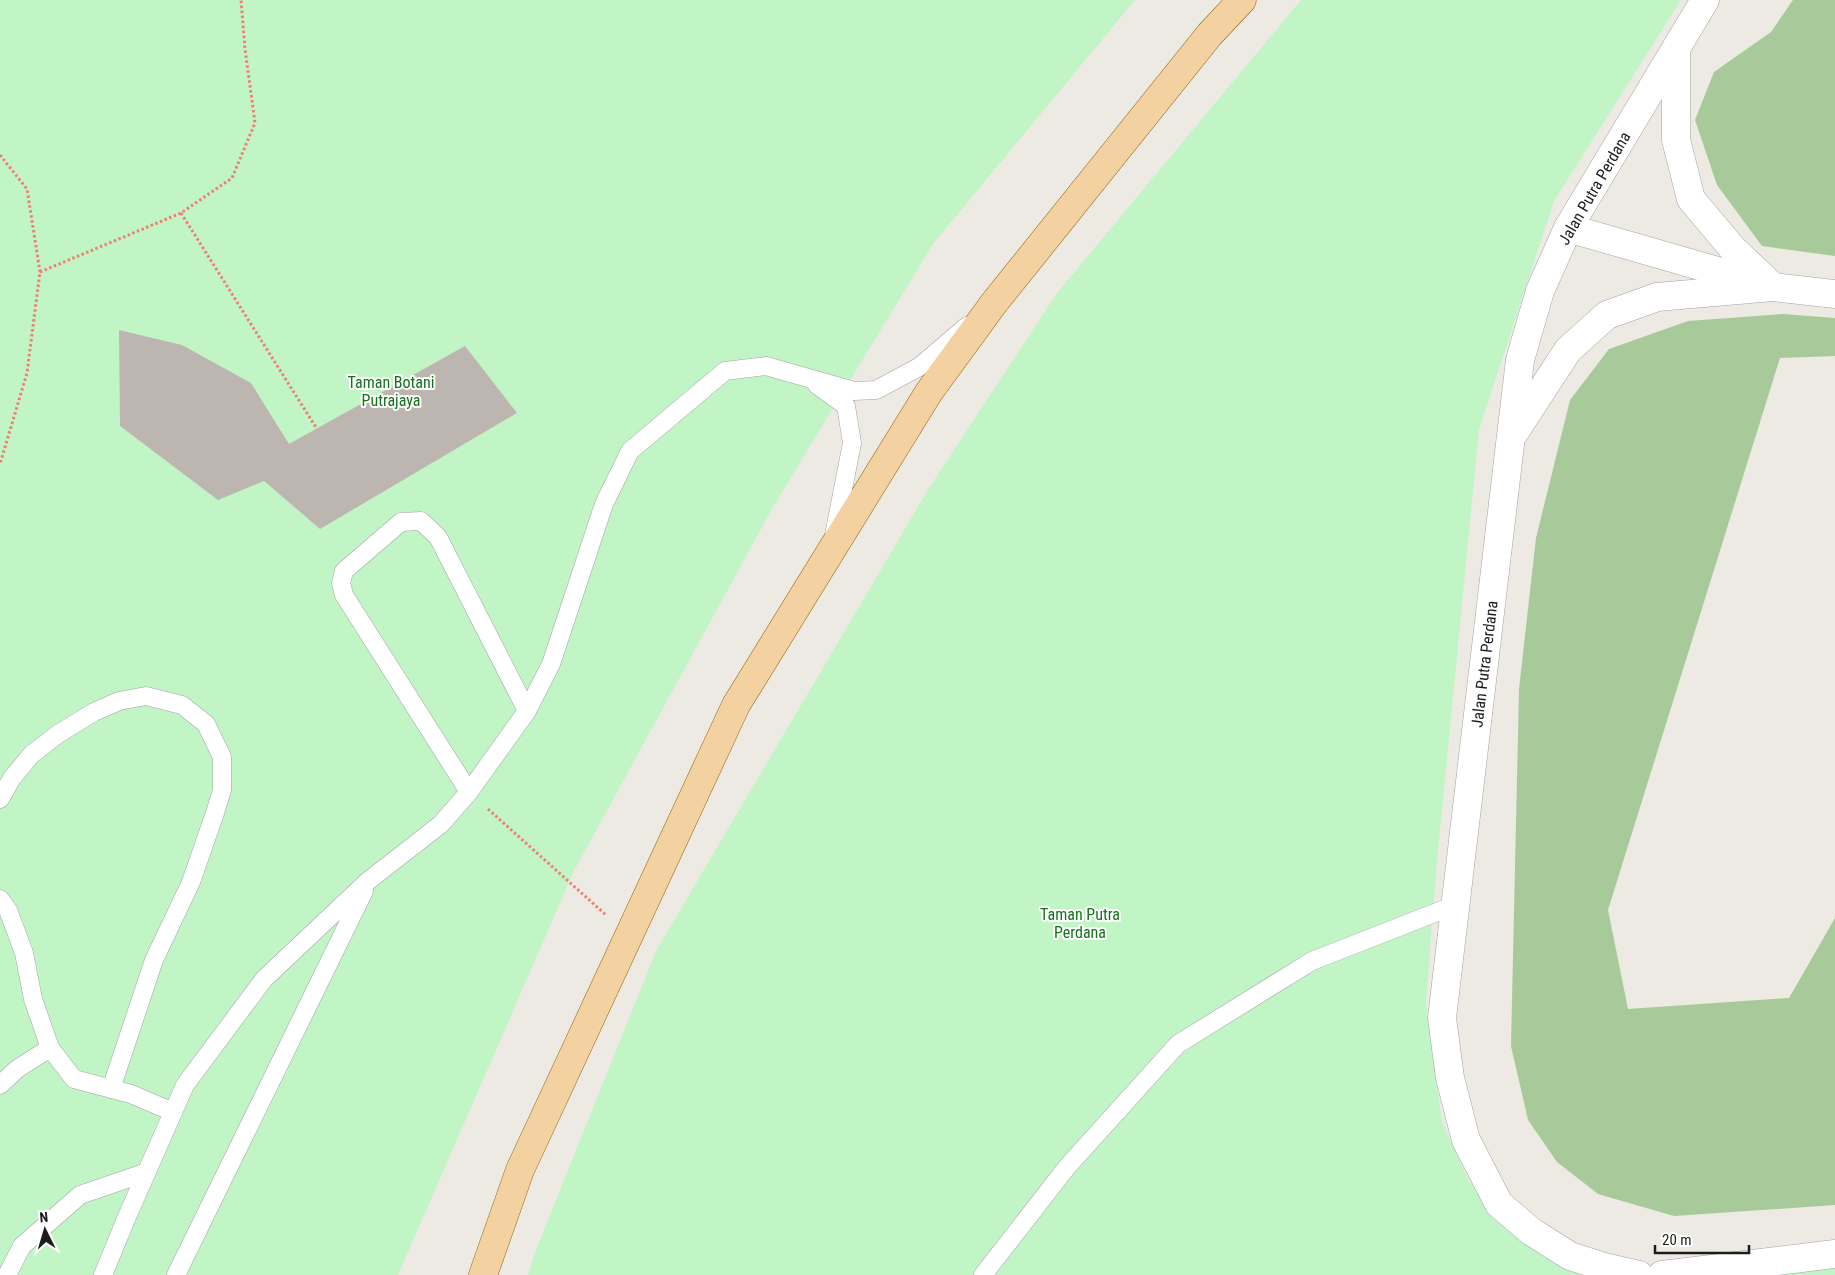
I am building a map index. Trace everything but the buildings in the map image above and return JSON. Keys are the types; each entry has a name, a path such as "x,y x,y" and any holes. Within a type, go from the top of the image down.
{"main road":[{"path":"483,1275 520,1170 736,705 929,392 994,303 1204,42 1242,0"}],"street":[{"name":"Jalan Putra Perdana","path":"1639,1275 1570,1256 1532,1232 1499,1204 1466,1140 1450,1078 1442,1018 1520,360 1540,291 1568,228 1705,0"},
{"path":"1676,49 1676,140 1691,200 1733,249 1773,287"},
{"path":"1568,228 1773,287 1835,294"},
{"path":"1511,438 1568,350 1607,316 1657,297 1773,287"},
{"path":"1662,1275 1835,1254"}],"lane":[{"path":"103,1275 185,1084 264,979 368,881 441,824 469,792 526,711 551,664 604,504 630,451 725,372 766,366 854,391 876,390 919,367 994,303"},
{"path":"808,379 846,406 852,443 831,550"},
{"path":"469,792 344,595 340,583 344,571 401,522 422,521 438,537 526,711"},
{"path":"0,799 12,778 32,754 58,734 94,712 119,701 146,696 182,704 206,724 222,757 222,790 212,822 191,882 154,960 111,1089"},
{"path":"176,1275 368,881"},
{"path":"0,899 8,910 24,953 33,999 50,1048 74,1079 132,1094 173,1112"},
{"path":"983,1275 1067,1167 1178,1044 1312,960 1455,905"},
{"path":"0,1085 17,1069 50,1048"},
{"path":"8,1275 22,1246 80,1195 146,1172"}],"path":[{"path":"40,272 181,213 232,178 255,123 245,49 241,0"},
{"path":"0,155 27,189 40,272 27,373 0,464"},
{"path":"181,213 317,429"},
{"path":"469,792 629,936"}],"green space":[{"name":"Taman Botani Putrajaya","path":"0,0 1135,0 933,244 773,507 574,871 398,1275 0,1275"},
{"name":"Taman Putra Perdana","path":"1301,0 1681,0 1554,201 1479,430 1437,862 1426,1002 1442,1122 1469,1181 1496,1221 1532,1246 1600,1275 528,1275 534,1255 656,951 929,488 1057,293"},
{"path":"1793,0 1835,0 1835,256 1762,246 1717,185 1695,120 1714,72 1771,32"},
{"path":"1783,314 1835,318 1835,356 1780,358 1608,910 1628,1009 1789,998 1835,918 1835,1205 1674,1216 1598,1194 1557,1162 1528,1120 1511,1046 1519,689 1536,538 1570,400 1609,349 1688,321"},
{"path":"1835,1265 1835,1275 1761,1275"}]}
